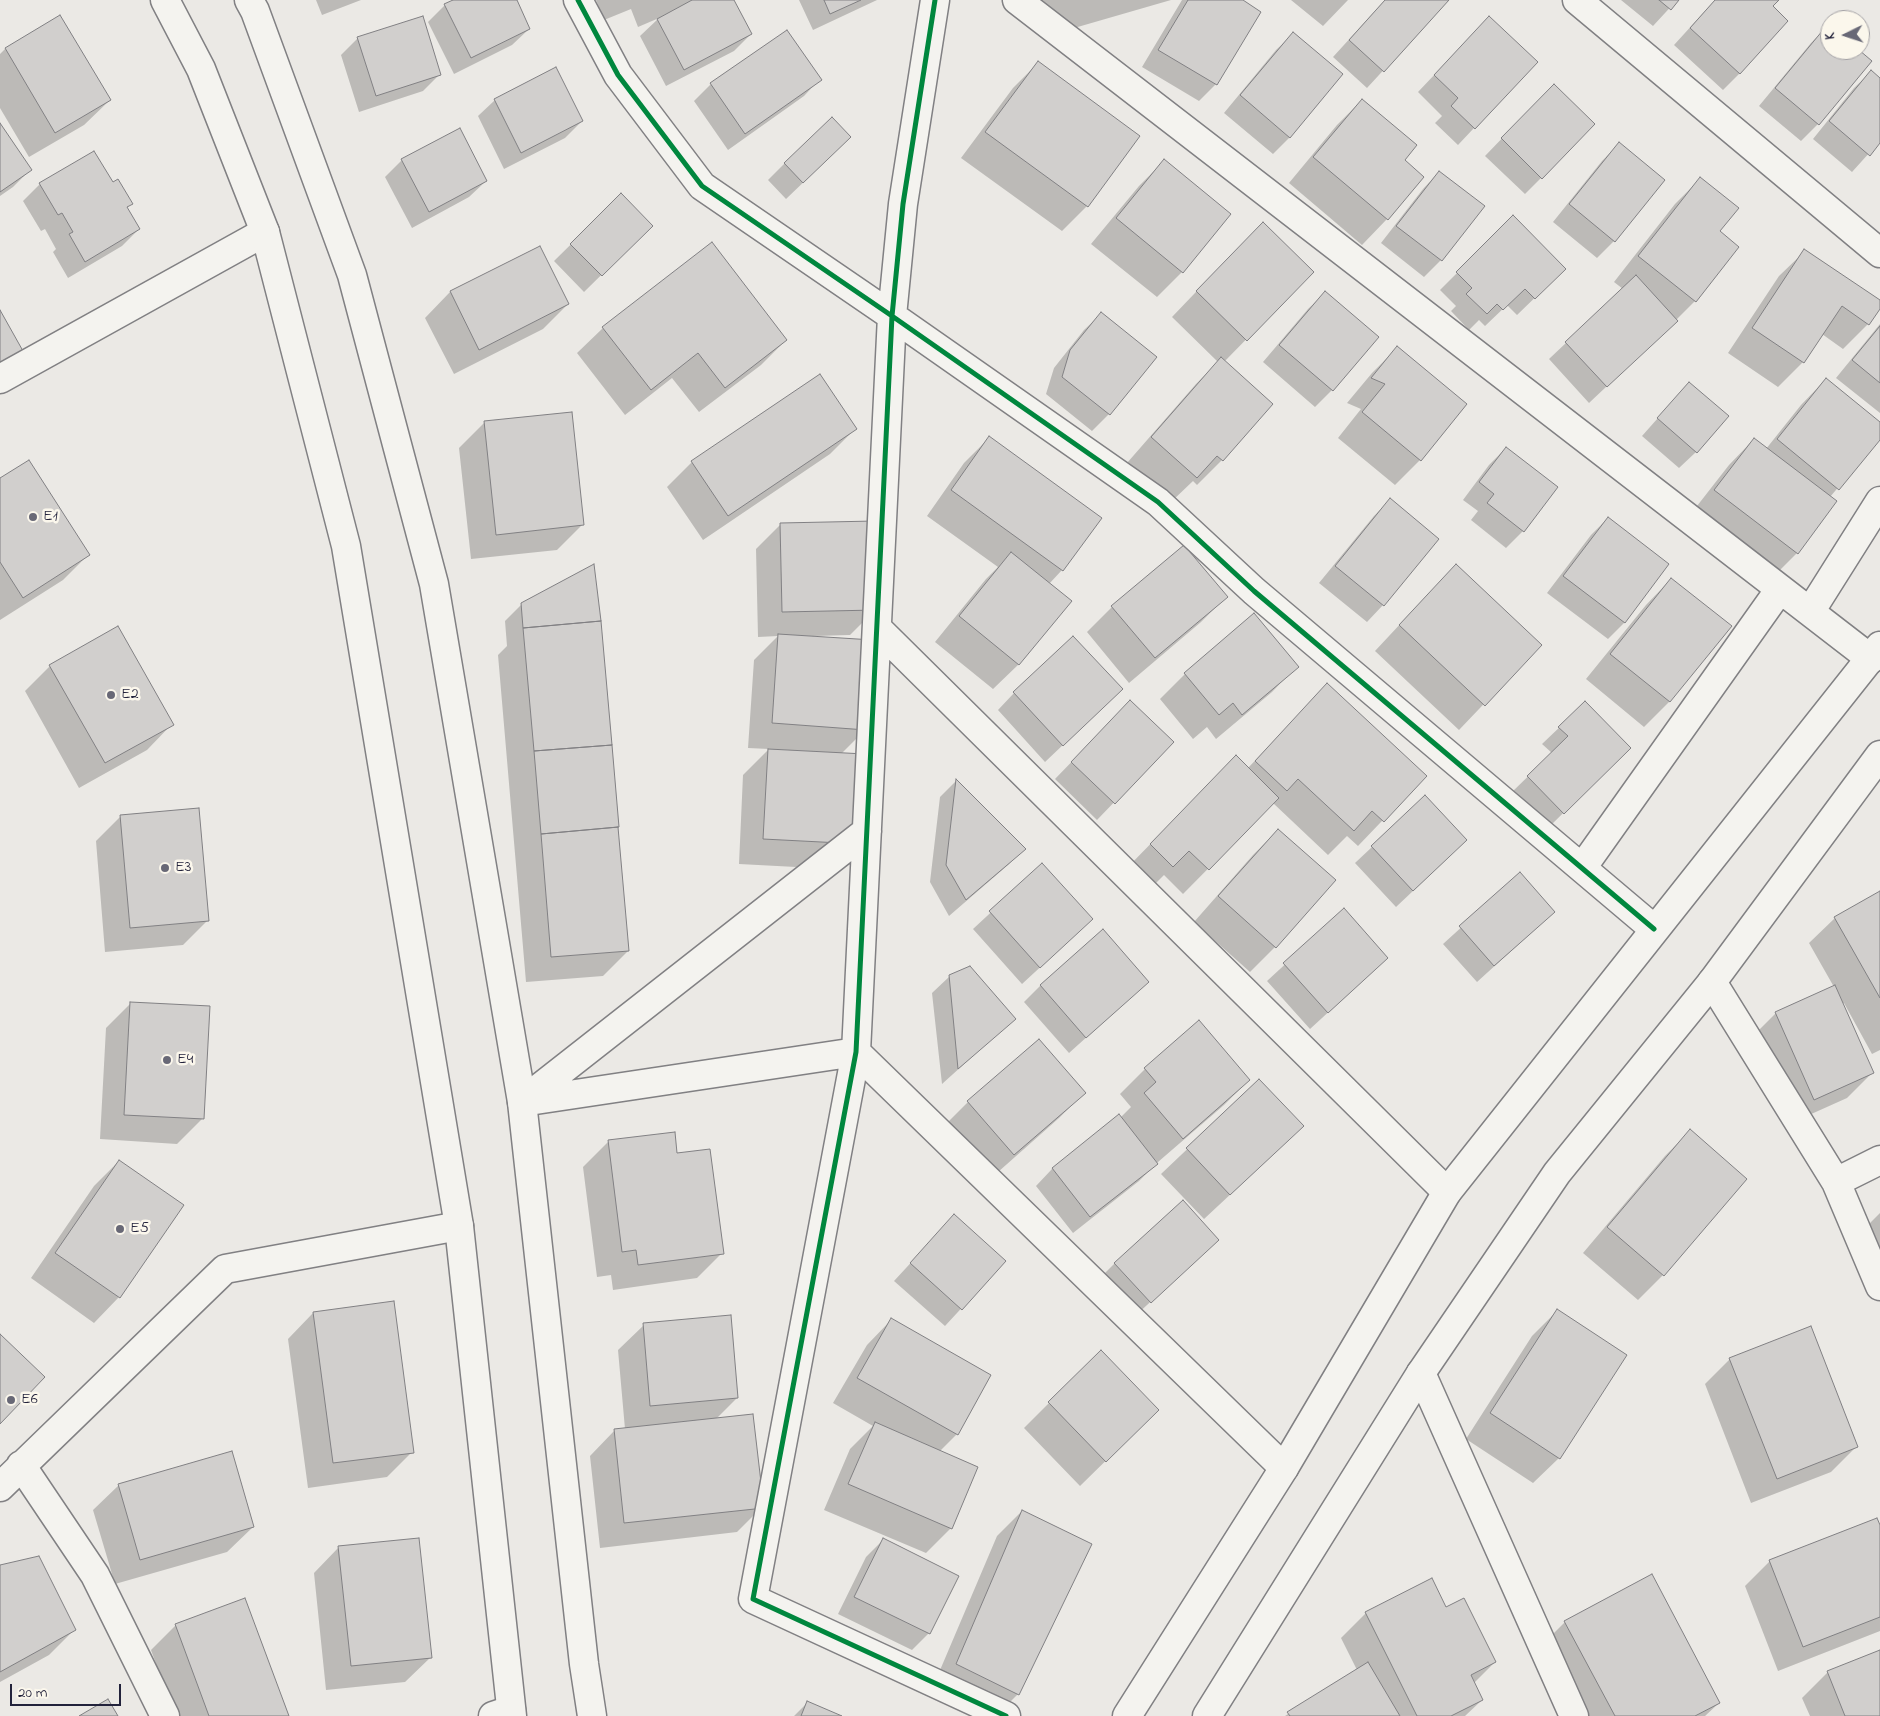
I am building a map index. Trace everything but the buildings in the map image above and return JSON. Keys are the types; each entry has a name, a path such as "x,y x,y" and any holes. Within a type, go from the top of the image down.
{"street":[{"path":"166,0 201,69 265,232 346,546 459,1226 506,1714"},
{"path":"249,0 255,11 352,275 434,584 522,1102 582,1644 592,1716"},
{"path":"578,0 618,75 702,186 1158,502 1254,591 1654,929"},
{"path":"935,0 904,204 892,316 856,1052 754,1599 1006,1716"},
{"path":"1017,0 1810,612 1875,652 1447,1192 1284,1468 1127,1716"},
{"path":"1578,0 1880,253"},
{"path":"0,379 265,232"},
{"path":"1810,612 1880,501"},
{"path":"1582,868 1780,589"},
{"path":"877,628 1447,1192"},
{"path":"1207,1716 1421,1373 1557,1173 1712,982 1880,755"},
{"path":"522,1102 867,831"},
{"path":"1712,982 1836,1182 1880,1286"},
{"path":"522,1102 856,1052"},
{"path":"856,1052 1284,1468"},
{"path":"1836,1182 1880,1160"},
{"path":"0,1487 225,1269 459,1226"},
{"path":"1421,1373 1574,1716"},
{"path":"21,1465 95,1575 165,1716"}],"cycle path":[{"path":"578,0 618,75 702,186 1158,502 1254,591 1654,929"},
{"path":"935,0 903,204 892,316 856,1052 753,1599 1006,1716"}],"place":[{"name":"E1","path":"33,517"},
{"name":"E2","path":"111,695"},
{"name":"E3","path":"165,868"},
{"name":"E4","path":"167,1060"},
{"name":"E5","path":"120,1229"},
{"name":"E6","path":"11,1400"}]}
